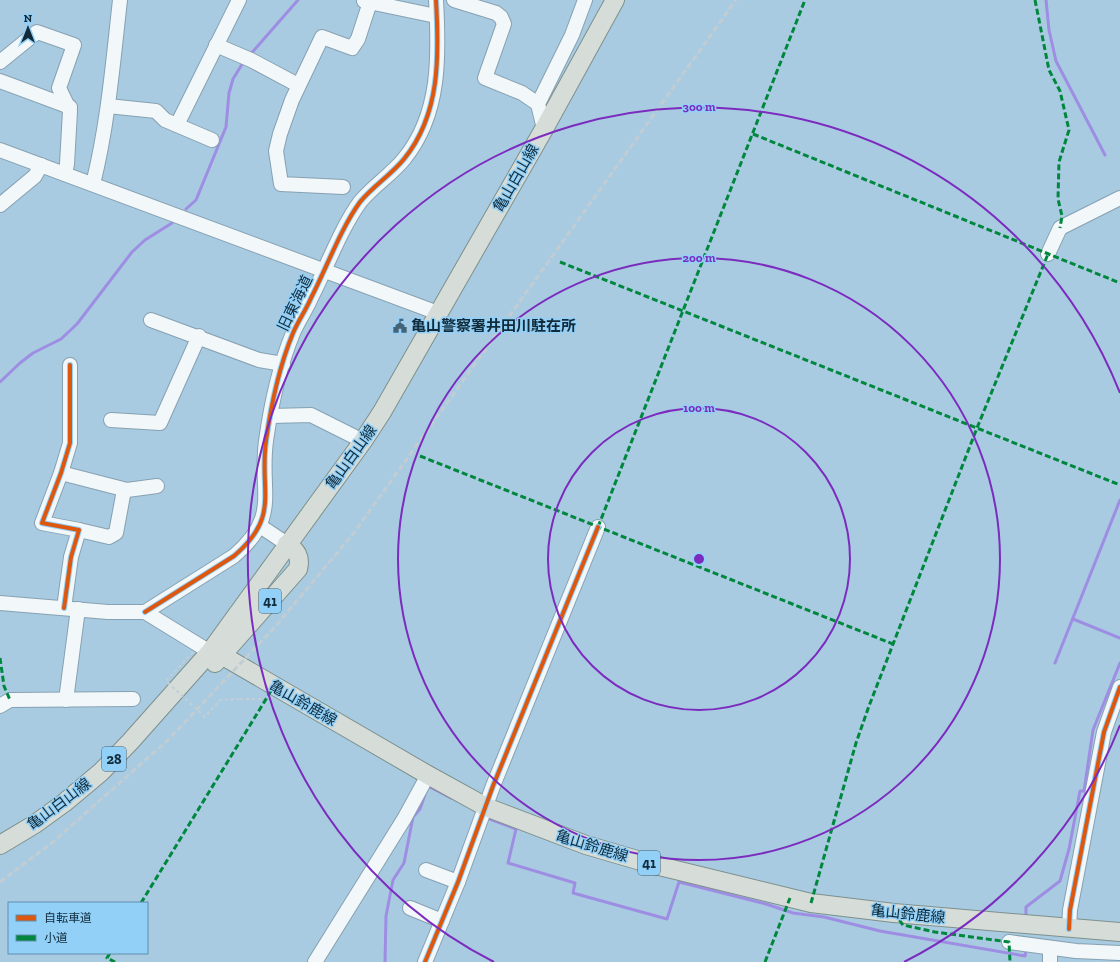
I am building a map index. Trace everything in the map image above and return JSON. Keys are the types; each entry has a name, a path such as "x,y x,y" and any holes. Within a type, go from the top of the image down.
{"main road":[{"name":"亀山白山線","path":"287,544 363,441 382,412 544,129 615,0"},
{"name":"41","path":"155,713 178,702 208,653 298,569 300,561 296,551 287,544"},
{"name":"亀山鈴鹿線","path":"208,653 486,807 586,845 651,864 811,903 902,914 1069,929 1120,932"},
{"name":"亀山白山線","path":"0,845 35,824 101,772 155,713"}],"street":[{"path":"93,184 101,152 108,106 120,0"},
{"path":"177,125 238,0"},
{"name":"旧東海道","path":"145,612 234,556 246,546 260,526 264,511 266,443 283,364 293,333 360,203 404,159 412,148 425,122 432,102 436,80 436,0"},
{"path":"454,0 496,13 501,17 504,24 485,78 522,93 538,104"},
{"path":"544,129 538,104 572,35 585,0"},
{"path":"343,187 281,184 276,151 285,118 298,85 322,37 352,48 358,39 367,2 436,16"},
{"path":"0,62 37,32 74,45 59,88 70,107 68,157 65,174"},
{"path":"216,45 246,58 298,85"},
{"path":"0,81 70,107"},
{"path":"108,106 156,111 165,120 212,140"},
{"path":"0,150 325,269 438,313"},
{"path":"0,205 35,176 41,165"},
{"path":"1048,254 1060,228 1120,198"},
{"path":"151,320 199,336 259,360 283,364"},
{"path":"111,420 160,423 199,336"},
{"path":"70,365 70,443 62,473 42,523 109,537 116,533 124,490"},
{"path":"271,416 310,415 363,441"},
{"path":"62,473 124,490 157,486"},
{"path":"260,526 287,544"},
{"path":"425,962 598,527"},
{"path":"64,608 71,557 79,530"},
{"path":"0,603 108,612 145,612 208,653"},
{"path":"66,700 78,609"},
{"path":"1069,929 1070,910 1104,732 1120,687"},
{"path":"0,706 10,700 133,699"},
{"path":"315,962 404,819 428,775"},
{"path":"426,870 458,882"},
{"path":"410,908 442,921"},
{"path":"1009,942 1050,955 1120,953"}],"path":[{"path":"208,653 166,681 205,716 220,700 266,699"}],"waterway":[{"path":"249,56 298,0"},
{"path":"1046,0 1049,30 1056,61 1105,155"},
{"path":"186,209 196,200 226,127 229,93 233,79 244,61"},
{"path":"0,382 33,353 61,339 77,324 132,252 145,240 172,223"},
{"path":"1055,663 1120,500"},
{"path":"1073,619 1120,638"},
{"path":"1026,918 1026,907 1060,881 1069,849 1080,791 1084,791 1093,730 1120,663"},
{"path":"385,962 386,916 393,880 404,863 413,817 420,809 428,786 451,798"},
{"path":"487,818 516,829 508,863 575,883 573,893 667,919 679,882 766,904 793,913 824,917 880,931 1025,956 1026,949"}],"railway":[{"path":"0,882 53,842 167,741 274,628 353,534 736,0"}],"marked path":[{"path":"598,527 805,0"},
{"path":"1035,0 1049,70 1060,91 1069,130 1059,162 1058,199 1062,216 1060,228"},
{"path":"753,134 1120,283"},
{"path":"811,903 856,743 869,706 977,428 1048,254"},
{"path":"560,262 1120,485"},
{"path":"420,456 893,644"},
{"path":"0,658 4,686 10,700"},
{"path":"142,902 274,686"},
{"path":"765,962 790,898"},
{"path":"894,913 903,925 935,932 1009,942 1010,962"},
{"path":"109,954 107,958 115,962"}],"cycle path":[{"path":"145,612 234,556 249,542 258,528 263,515 265,503 265,459 268,427 276,386 288,346 340,236 353,212 365,196 404,159 416,141 425,123 435,83 437,62 436,0"},
{"path":"64,608 71,557 79,530 42,523 61,473 70,443 70,365"},
{"path":"425,962 458,882 493,786 598,527"},
{"path":"1069,929 1070,910 1104,732 1120,687"}],"place":[{"name":"亀山警察署井田川駐在所","path":"400,326"}]}
